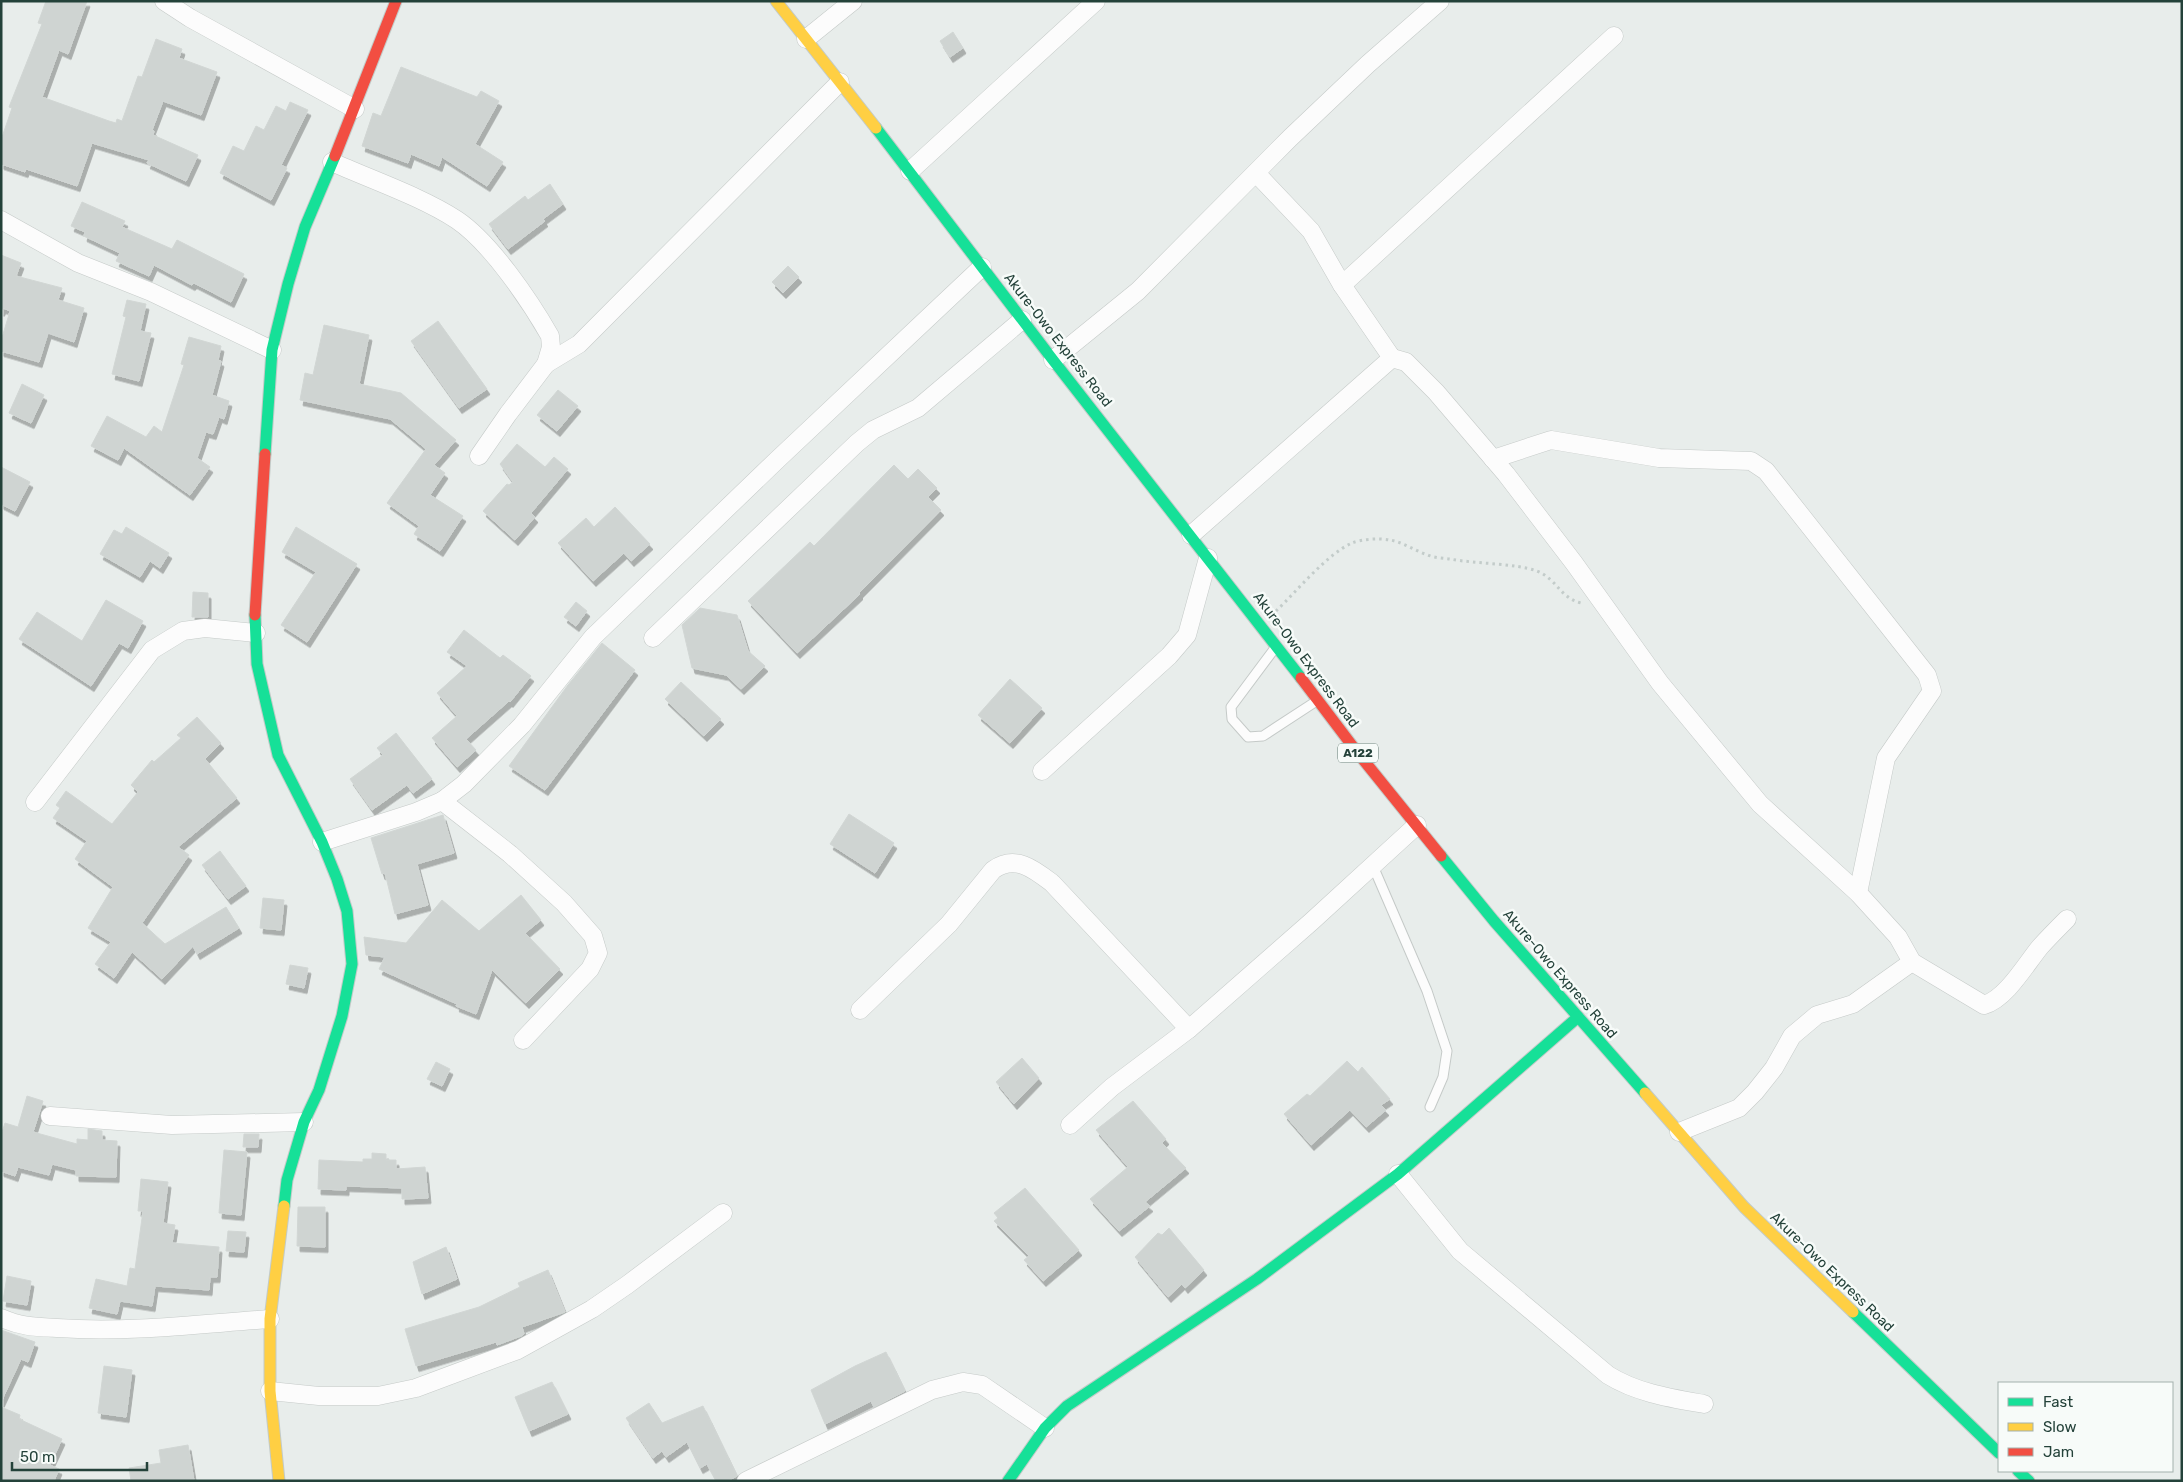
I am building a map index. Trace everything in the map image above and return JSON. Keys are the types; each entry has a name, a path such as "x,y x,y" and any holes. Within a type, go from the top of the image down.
{"main road":[{"path":"278,1481 270,1391 270,1319 287,1180 304,1122 319,1090 342,1016 352,964 347,911 337,879 322,842 278,755 257,664 254,602 272,350 288,284 305,227 355,109 396,1"},
{"name":"Akure-Owo Express Road","path":"776,1 910,171 1022,320 1261,625 1357,752 1494,921 1744,1207 1998,1452"},
{"path":"1008,1481 1045,1428 1067,1406 1257,1279 1398,1174 1578,1017"},
{"path":"2019,1472 2029,1481"}],"street":[{"path":"164,1 190,18 355,109"},
{"path":"806,39 853,1"},
{"path":"910,171 1096,1"},
{"path":"1053,360 1138,291 1368,64 1440,1"},
{"path":"1342,286 1614,36"},
{"path":"479,456 546,364 579,344 840,82"},
{"path":"332,162 417,200 456,220 475,234 514,284 550,336 550,347 546,364"},
{"path":"1256,174 1311,231 1342,286 1392,358 1406,362 1493,459 1600,598 1660,683 1760,804 1858,893 1898,937 1912,962 1984,1005 1991,1003 2016,979 2041,946 2067,919"},
{"path":"1,220 78,263 151,292 272,350"},
{"path":"322,842 416,812 442,801 464,784 522,725 594,637 777,460 982,267"},
{"path":"653,638 856,443 873,430 918,408 1022,320"},
{"path":"1191,535 1392,358"},
{"path":"1493,459 1551,440 1659,458 1751,461 1766,471 1927,675 1932,691 1886,758 1858,893"},
{"path":"1042,771 1170,656 1187,635 1208,558"},
{"path":"35,802 152,650 183,631 205,628 256,633"},
{"path":"442,801 510,854 564,903 593,936 598,953 590,969 523,1040"},
{"path":"1070,1126 1112,1087 1188,1029 1417,825"},
{"path":"860,1010 949,924 993,870 1001,864 1019,863 1034,869 1052,883 1188,1029"},
{"path":"1679,1132 1739,1108 1755,1092 1774,1068 1792,1036 1817,1015 1853,1004 1912,962"},
{"path":"50,1116 172,1125 304,1122"},
{"path":"1398,1174 1460,1251 1608,1376 1622,1384 1660,1397 1704,1404"},
{"path":"270,1391 319,1396 378,1396 416,1388 518,1350 599,1304 654,1266 723,1213"},
{"path":"1,1318 21,1326 78,1330 124,1329 270,1319"},
{"path":"746,1481 932,1390 963,1382 982,1385 1045,1428"}],"lane":[{"path":"1277,646 1231,707 1232,718 1248,737 1263,736 1318,701"},
{"path":"1373,866 1427,991 1447,1051 1443,1077 1430,1107"}],"path":[{"path":"1261,625 1337,552 1354,542 1373,540 1390,540 1429,556 1487,565 1526,568 1549,577 1571,601 1581,604 1600,598"}],"building":[{"path":"46,1 87,1 68,54 59,50 42,97 109,121 116,123 117,119 122,121 138,76 142,77 156,39 182,49 179,58 217,72 201,115 163,101 152,130 154,131 153,135 198,155 186,181 147,163 149,160 92,143 77,186 26,169 25,172 1,164 1,140 12,108 9,107 42,24 38,23"},
{"path":"953,32 963,48 950,57 940,41"},
{"path":"401,67 477,97 481,91 499,101 475,144 503,162 487,186 442,157 439,166 411,154 408,163 362,146 373,113 381,116"},
{"path":"290,102 308,110 281,165 287,168 271,200 220,173 233,146 244,151 256,126 264,130 276,106 286,111"},
{"path":"550,184 563,204 543,219 545,221 508,249 489,224 525,196 528,200"},
{"path":"82,202 125,221 122,227 172,249 177,240 244,274 231,302 194,283 192,285 154,265 149,276 116,261 120,253 84,236 85,232 71,226"},
{"path":"1,255 21,263 16,276 62,288 58,300 84,308 74,342 48,333 39,362 1,351 1,341 10,311 3,308 1,311"},
{"path":"788,266 799,277 783,293 772,282"},
{"path":"127,300 146,304 140,331 151,333 139,381 112,374 126,317 123,316"},
{"path":"438,321 487,389 459,408 411,341"},
{"path":"324,325 369,335 359,384 401,393 456,440 434,465 445,473 430,495 463,516 440,551 414,534 419,526 387,503 426,449 390,419 300,400 305,373 313,375"},
{"path":"189,337 221,346 218,360 221,361 212,395 229,401 224,419 219,417 213,434 206,432 197,458 210,467 190,495 124,448 118,460 91,446 107,416 146,437 154,426 162,432 184,365 181,364"},
{"path":"22,384 44,395 31,423 9,413"},
{"path":"558,390 578,406 557,431 537,415"},
{"path":"517,444 545,467 554,457 568,469 531,513 535,517 515,540 483,511 507,484 509,485 513,482 500,464"},
{"path":"894,465 908,479 918,469 937,488 928,497 941,510 860,594 797,653 748,601 810,542 814,546"},
{"path":"1,467 30,482 15,511 1,504"},
{"path":"615,507 650,544 631,561 624,553 593,581 558,543 586,518 594,527"},
{"path":"126,527 169,553 160,568 150,561 140,577 100,554 114,530 122,534"},
{"path":"296,527 357,564 307,642 281,625 316,572 282,552"},
{"path":"193,592 208,593 208,617 192,617"},
{"path":"106,600 143,621 128,648 119,643 91,686 19,639 37,612 82,641"},
{"path":"576,602 587,611 576,626 564,617"},
{"path":"700,608 737,615 748,651 765,666 741,689 726,675 692,668 682,625"},
{"path":"464,630 500,658 503,655 531,676 510,702 466,739 476,750 457,767 432,738 457,716 437,693 467,666 447,652"},
{"path":"602,643 635,670 545,790 509,766 568,685"},
{"path":"1010,679 1042,708 1010,743 978,715"},
{"path":"681,682 721,719 704,736 665,699"},
{"path":"197,717 221,743 205,759 237,798 178,847 189,855 142,923 165,944 226,907 239,928 197,954 193,946 162,979 132,952 114,978 95,964 111,942 88,928 113,887 75,859 87,841 53,818 60,808 56,805 66,791 112,824 138,792 131,785 152,760 154,762 181,738 177,735"},
{"path":"396,733 432,779 413,793 407,785 372,810 350,779 383,755 377,748"},
{"path":"849,814 894,843 875,873 830,844"},
{"path":"443,815 454,853 417,864 428,905 395,914 385,873 382,874 371,838"},
{"path":"220,851 246,886 228,899 202,865"},
{"path":"521,895 541,920 525,933 560,969 526,1003 492,970 476,1014 379,969 385,957 366,955 364,937 406,943 442,900 479,931"},
{"path":"263,898 284,900 281,930 260,928"},
{"path":"290,965 308,968 304,988 286,984"},
{"path":"1022,1058 1039,1078 1014,1104 996,1082"},
{"path":"1347,1061 1358,1072 1362,1067 1390,1099 1381,1105 1386,1110 1366,1127 1350,1110 1311,1145 1284,1114 1307,1094 1310,1096"},
{"path":"436,1062 450,1069 442,1086 427,1079"},
{"path":"27,1096 43,1101 33,1132 77,1144 77,1139 88,1140 88,1129 102,1131 102,1140 117,1141 116,1177 76,1176 76,1170 52,1164 49,1175 18,1167 15,1176 1,1171 1,1135 5,1123 18,1127"},
{"path":"1133,1101 1166,1139 1162,1143 1186,1168 1145,1202 1150,1206 1119,1231 1090,1199 1128,1167 1096,1130"},
{"path":"244,1134 259,1134 258,1147 243,1147"},
{"path":"224,1150 247,1152 241,1215 219,1213"},
{"path":"372,1153 386,1154 386,1160 396,1160 396,1169 425,1167 428,1198 402,1199 402,1188 346,1186 346,1190 318,1189 319,1160 363,1162 363,1159 372,1159"},
{"path":"141,1179 168,1182 163,1223 175,1225 172,1243 219,1247 217,1277 210,1277 209,1290 155,1286 152,1306 120,1301 117,1314 89,1308 96,1279 127,1286 130,1268 135,1269 143,1211 138,1211"},
{"path":"1025,1188 1079,1250 1043,1281 1024,1260 1029,1256 994,1221 998,1218 994,1213"},
{"path":"298,1207 325,1207 325,1247 297,1246"},
{"path":"1169,1228 1204,1270 1185,1288 1182,1284 1168,1297 1135,1257 1158,1233 1162,1235"},
{"path":"228,1231 246,1232 244,1252 226,1251"},
{"path":"446,1247 457,1279 422,1294 413,1262"},
{"path":"548,1270 565,1312 522,1327 524,1334 497,1345 496,1342 416,1366 405,1329 479,1307 520,1287 518,1283"},
{"path":"7,1276 31,1281 27,1305 3,1301"},
{"path":"1,1330 35,1342 28,1362 21,1359 1,1402"},
{"path":"886,1352 905,1391 874,1407 871,1401 825,1424 811,1390 855,1366"},
{"path":"104,1366 132,1370 126,1417 98,1413"},
{"path":"552,1382 568,1414 529,1431 515,1397"},
{"path":"649,1403 662,1423 703,1406 737,1476 728,1481 716,1481 707,1464 700,1468 687,1442 666,1457 662,1451 653,1458 626,1418"},
{"path":"1,1407 20,1415 19,1419 62,1439 50,1465 59,1469 54,1481 1,1481"},
{"path":"188,1445 194,1481 131,1481 129,1468 161,1463 159,1450"}],"traffic: fast":[{"path":"876,128 1053,360 1301,678"},
{"path":"265,454 272,350 288,284 305,227 335,156"},
{"path":"255,615 257,664 278,755 322,842 337,879 347,911 352,964 342,1016 319,1090 304,1122 287,1180 284,1206"},
{"path":"1441,856 1494,921 1645,1093"},
{"path":"1008,1481 1045,1428 1067,1406 1257,1279 1398,1174 1578,1017"},
{"path":"1853,1312 1998,1452"},
{"path":"2019,1472 2029,1481"}],"traffic: slow":[{"path":"776,1 876,128"},
{"path":"1645,1093 1744,1207 1853,1312"},
{"path":"279,1481 270,1391 270,1319 284,1206"}],"traffic: jam":[{"path":"335,156 396,1"},
{"path":"255,615 265,454"},
{"path":"1301,678 1357,752 1441,856"}]}
